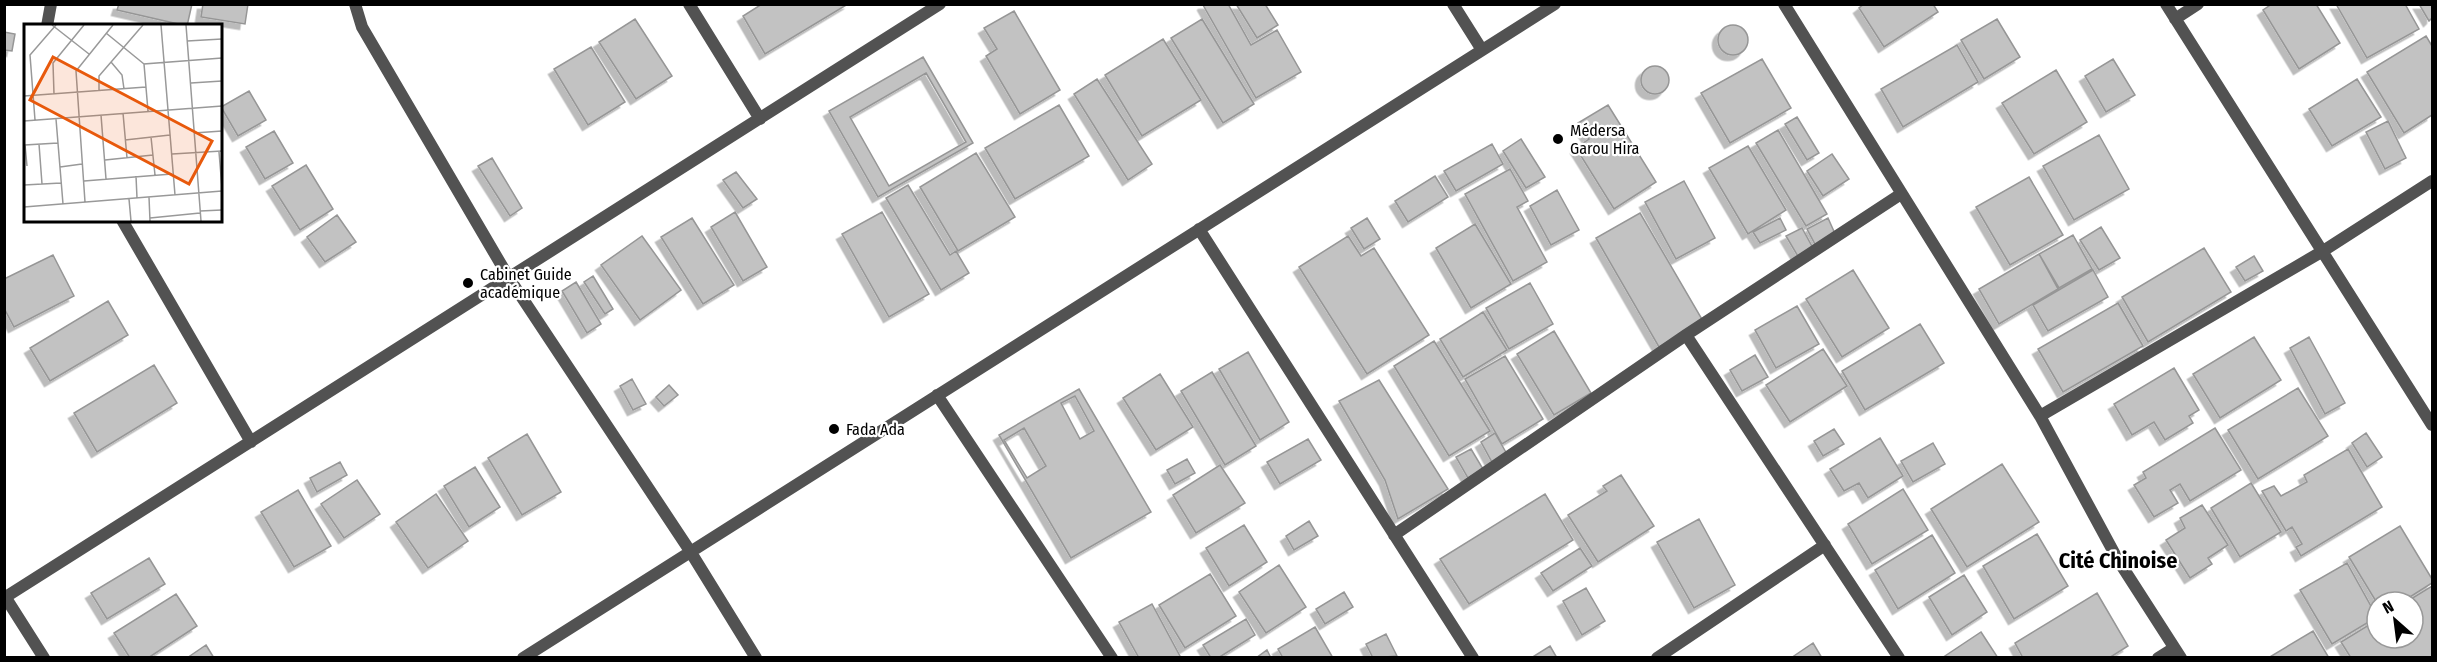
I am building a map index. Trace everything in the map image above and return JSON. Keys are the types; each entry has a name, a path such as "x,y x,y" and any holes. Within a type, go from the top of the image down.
{"street":[{"path":"47,24 51,4"},
{"path":"355,4 362,27 509,278 690,551 756,657"},
{"path":"689,4 760,119"},
{"path":"44,657 5,597 940,4"},
{"path":"1454,4 1482,50"},
{"path":"523,657 1555,4"},
{"path":"1784,4 2040,416 2118,560 2177,653 2158,657"},
{"path":"2166,4 2433,425"},
{"path":"2175,19 2198,4"},
{"path":"2040,416 2323,251 2433,181"},
{"path":"1394,535 1686,335 1901,194"},
{"path":"123,222 251,442"},
{"path":"1199,229 1473,657"},
{"path":"1686,335 1899,657"},
{"path":"937,395 1112,657"},
{"path":"1657,657 1825,545"}],"building":[{"path":"119,4 192,4 187,24 117,10"},
{"path":"203,4 248,4 245,24 201,17"},
{"path":"762,4 848,4 765,54 743,16"},
{"path":"1204,4 1228,4 1251,45 1277,30 1301,72 1256,98"},
{"path":"1236,4 1265,4 1278,25 1257,38"},
{"path":"1864,4 1933,4 1938,12 1884,47 1859,8"},
{"path":"2272,4 2316,4 2340,43 2299,69 2263,10"},
{"path":"2336,4 2405,4 2419,29 2367,58"},
{"path":"2419,4 2432,4 2432,18 2429,21"},
{"path":"1014,11 1060,90 1020,114 986,56 997,49 984,28"},
{"path":"635,19 672,76 636,99 599,42"},
{"path":"1202,19 1254,104 1223,123 1171,38"},
{"path":"1997,19 2020,57 1984,79 1961,40"},
{"path":"1733,25 1744,29 1748,40 1744,51 1733,55 1722,51 1718,40 1722,29"},
{"path":"4,32 15,34 12,51 4,50"},
{"path":"2426,36 2432,46 2432,115 2404,133 2367,72"},
{"path":"1163,39 1201,100 1142,136 1105,75"},
{"path":"1957,45 1978,82 1903,127 1881,89"},
{"path":"591,47 625,102 588,125 554,69"},
{"path":"923,57 973,143 878,197 829,111","holes":["926,73 966,142 889,186 850,117"]},
{"path":"1762,59 1791,108 1730,143 1701,93"},
{"path":"2113,59 2135,95 2106,112 2085,76"},
{"path":"1655,66 1665,70 1669,80 1665,90 1655,94 1645,90 1641,80 1645,70"},
{"path":"2056,70 2087,122 2034,154 2002,103"},
{"path":"1097,79 1152,164 1128,180 1074,94"},
{"path":"2357,79 2381,117 2332,146 2309,109"},
{"path":"249,91 266,120 238,136 222,106"},
{"path":"1059,105 1089,156 1015,199 985,148"},
{"path":"1608,105 1656,182 1614,209 1576,148 1589,139 1578,123"},
{"path":"1797,117 1819,153 1807,160 1785,124"},
{"path":"2388,121 2406,158 2385,169 2366,132"},
{"path":"1778,130 1827,214 1806,226 1756,143"},
{"path":"274,131 293,163 265,179 246,147"},
{"path":"2099,135 2129,189 2074,220 2043,166"},
{"path":"1521,139 1545,177 1526,188 1503,151"},
{"path":"1492,144 1503,164 1456,191 1444,171"},
{"path":"1748,146 1786,210 1748,234 1709,168"},
{"path":"976,153 1015,217 958,251 920,187"},
{"path":"1832,154 1849,179 1823,196 1807,171"},
{"path":"492,158 522,208 510,216 478,166"},
{"path":"306,165 333,209 300,230 272,186"},
{"path":"1510,169 1528,201 1517,207 1547,262 1513,281 1465,194"},
{"path":"736,172 757,199 743,208 723,180"},
{"path":"1435,176 1448,197 1408,222 1395,201"},
{"path":"2029,177 2063,235 2010,265 1976,207"},
{"path":"1684,181 1715,238 1676,259 1645,202"},
{"path":"908,185 950,255 956,251 969,273 941,290 886,198"},
{"path":"1557,190 1579,230 1551,245 1530,206"},
{"path":"735,212 767,267 743,281 711,227"},
{"path":"882,212 929,294 889,317 842,234"},
{"path":"1640,213 1703,321 1659,347 1596,238"},
{"path":"337,215 356,242 325,262 307,237"},
{"path":"692,218 734,285 703,304 661,237"},
{"path":"1367,218 1380,239 1364,249 1351,228"},
{"path":"1780,218 1786,230 1760,243 1753,232"},
{"path":"1828,218 1836,236 1816,246 1807,229"},
{"path":"1475,224 1511,284 1471,308 1436,248"},
{"path":"2101,227 2120,258 2099,270 2080,240"},
{"path":"1802,228 1814,250 1799,258 1786,236"},
{"path":"2073,235 2092,269 2059,288 2039,254"},
{"path":"642,236 681,290 640,320 601,265"},
{"path":"1348,236 1361,256 1374,248 1429,335 1367,374 1299,267"},
{"path":"2204,248 2231,292 2148,342 2122,297"},
{"path":"2039,254 2058,289 1999,324 1979,289"},
{"path":"53,255 74,296 14,327 4,308 4,279"},
{"path":"2254,256 2263,271 2245,281 2236,267"},
{"path":"1853,270 1889,328 1842,357 1806,299"},
{"path":"2093,270 2108,297 2048,331 2033,305"},
{"path":"593,276 613,309 605,314 584,282"},
{"path":"576,282 601,324 587,333 562,291"},
{"path":"1530,283 1553,324 1509,349 1486,308"},
{"path":"108,301 128,335 50,381 30,348"},
{"path":"2118,303 2143,346 2063,392 2038,349"},
{"path":"1797,306 1819,344 1776,368 1755,330"},
{"path":"1483,312 1507,350 1463,377 1440,339"},
{"path":"1920,324 1944,363 1865,410 1842,371"},
{"path":"1554,331 1591,393 1554,415 1517,354"},
{"path":"2254,337 2281,380 2220,418 2193,374"},
{"path":"2309,337 2345,403 2325,414 2290,348"},
{"path":"1434,341 1490,431 1449,456 1394,366"},
{"path":"1823,349 1847,386 1790,422 1766,385"},
{"path":"1248,352 1289,422 1260,440 1219,369"},
{"path":"1755,355 1768,377 1742,391 1730,370"},
{"path":"1505,356 1543,419 1502,444 1465,379"},
{"path":"154,365 177,403 97,452 74,413"},
{"path":"2174,368 2199,410 2189,416 2193,423 2165,440 2154,422 2132,435 2114,404"},
{"path":"1212,372 1256,446 1225,465 1181,391"},
{"path":"1160,374 1193,427 1156,450 1123,398"},
{"path":"632,379 646,404 633,410 620,386"},
{"path":"1379,380 1448,489 1398,519 1385,480 1339,401"},
{"path":"669,385 678,395 664,406 656,397"},
{"path":"2298,388 2328,436 2258,479 2228,430"},
{"path":"1079,389 1151,512 1071,558 999,435","holes":["1075,396 1094,431 1080,439 1061,403","1024,428 1046,466 1027,478 1004,440"]},
{"path":"2215,428 2241,470 2190,501 2180,484 2170,490 2178,503 2154,517 2134,485 2146,478 2143,472"},
{"path":"1834,429 1844,444 1823,456 1814,441"},
{"path":"1495,433 1508,456 1493,464 1481,442"},
{"path":"2366,433 2382,457 2367,467 2352,443"},
{"path":"527,434 561,492 522,515 488,458"},
{"path":"1880,438 1903,476 1868,498 1859,483 1844,491 1830,469"},
{"path":"1308,439 1321,460 1280,484 1267,462"},
{"path":"1933,443 1945,464 1913,482 1901,461"},
{"path":"1471,449 1483,469 1468,478 1456,457"},
{"path":"2348,449 2382,507 2301,556 2296,547 2302,544 2292,527 2286,531 2262,491 2274,486 2281,496 2307,482 2304,475"},
{"path":"1187,459 1195,473 1175,484 1167,470"},
{"path":"340,462 347,475 317,492 310,478"},
{"path":"2002,464 2039,522 1967,567 1931,509"},
{"path":"1220,465 1245,503 1196,533 1173,495"},
{"path":"475,467 500,507 469,527 444,486"},
{"path":"1621,475 1654,526 1598,562 1568,515 1607,491 1603,486"},
{"path":"357,480 380,514 344,538 321,504"},
{"path":"2251,483 2281,532 2240,557 2211,508"},
{"path":"1903,489 1928,530 1872,564 1848,524"},
{"path":"298,490 331,546 294,567 261,512"},
{"path":"436,494 468,541 428,568 396,522"},
{"path":"1545,494 1573,540 1469,604 1440,559"},
{"path":"2202,505 2228,545 2208,558 2212,564 2190,578 2166,540 2185,528 2180,518"},
{"path":"1699,519 1735,585 1694,608 1657,542"},
{"path":"1309,521 1318,536 1294,550 1286,536"},
{"path":"1244,525 1267,562 1229,586 1206,548"},
{"path":"2400,526 2432,579 2432,583 2421,590 2369,590 2349,557"},
{"path":"2037,534 2068,586 2014,619 1983,566"},
{"path":"1932,535 1955,573 1898,609 1875,570"},
{"path":"1580,548 1592,566 1553,591 1541,573"},
{"path":"149,558 165,584 107,619 91,593"},
{"path":"2347,563 2365,595 2365,624 2332,644 2300,590"},
{"path":"1279,565 1306,607 1266,633 1239,592"},
{"path":"1210,574 1236,616 1185,648 1159,605"},
{"path":"1964,575 1987,612 1952,635 1929,597"},
{"path":"2432,586 2432,658 2351,658 2341,642 2365,627 2365,650 2425,650 2425,590"},
{"path":"1586,588 1605,621 1582,635 1563,601"},
{"path":"1344,592 1353,607 1325,624 1316,609"},
{"path":"2097,593 2128,646 2109,658 2023,658 2015,643"},
{"path":"176,594 197,626 148,658 130,658 114,633"},
{"path":"1152,604 1181,658 1139,658 1119,622"},
{"path":"1246,619 1255,635 1218,658 1211,658 1203,645"},
{"path":"1315,627 1333,658 1283,658 1278,649"},
{"path":"2313,631 2329,658 2268,658"},
{"path":"1981,632 1998,658 1942,658"},
{"path":"1386,634 1397,656 1373,658 1366,644"},
{"path":"1813,643 1822,658 1791,658"},
{"path":"206,645 214,658 187,658"},
{"path":"1550,646 1557,658 1531,658"},
{"path":"1267,650 1271,658 1256,658"}],"place":[{"name":"Médersa Garou Hira","path":"1558,139"},
{"name":"Cabinet Guide académique","path":"468,283"},
{"name":"Fada Ada","path":"834,429"}],"district":[{"name":"Cité Chinoise","path":"2118,560"}]}
